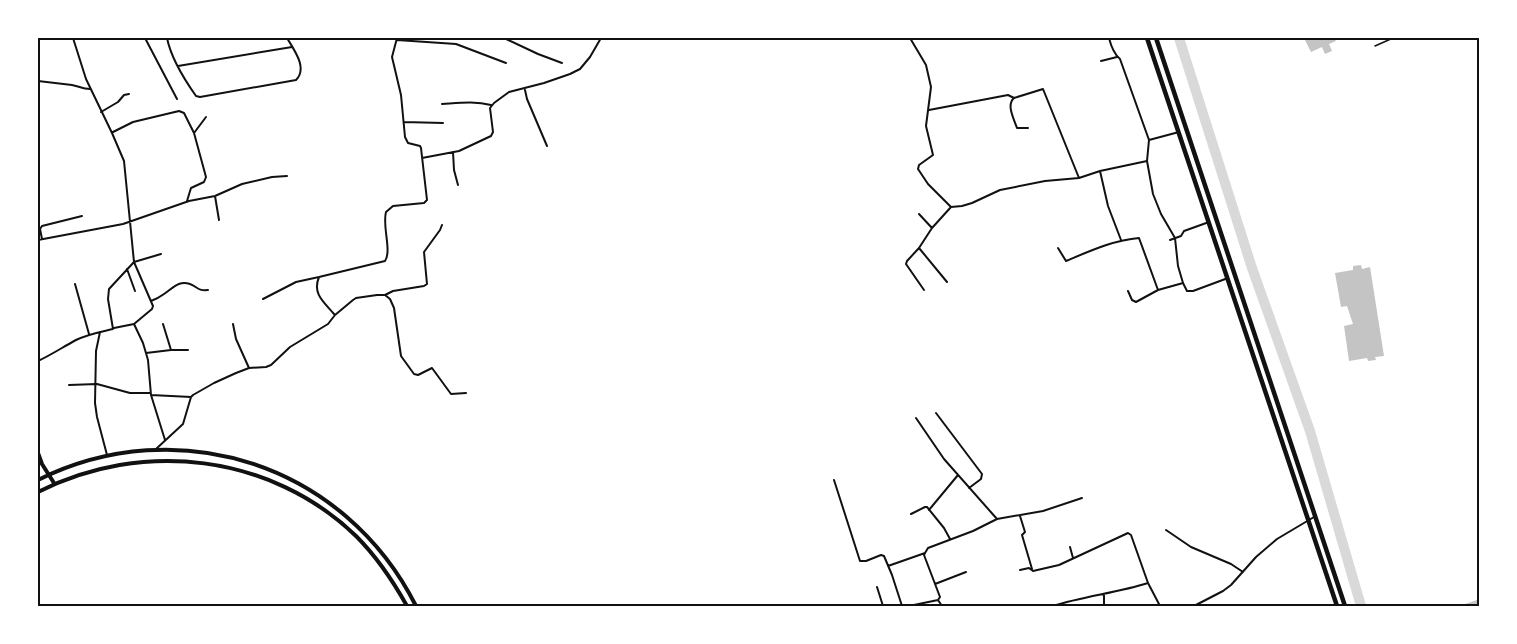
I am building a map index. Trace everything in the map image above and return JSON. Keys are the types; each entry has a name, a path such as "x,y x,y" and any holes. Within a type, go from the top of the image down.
{"highway":[{"path":"1148,38 1337,606"},
{"path":"1156,38 1345,606"},
{"path":"1176,122 1184,119"}],"main road":[{"path":"38,480 77,463 106,455 156,449 209,453 244,461 286,477 310,490 341,512 375,544 408,590 416,606"},
{"path":"181,460 183,450"},
{"path":"38,453 54,483"},
{"path":"38,492 54,483 129,462 181,460 244,470 309,499 334,517 377,559 407,606"}],"street":[{"path":"38,39 42,38"},
{"path":"38,361 89,334 134,324 153,306 134,262 124,161 90,89 74,38"},
{"path":"145,38 177,99"},
{"path":"167,38 178,66 198,97 291,82 299,78 302,69 287,38"},
{"path":"504,38 562,63"},
{"path":"491,105 509,92 580,69 601,38"},
{"path":"910,38 926,65 932,87 926,126 933,155 919,165 918,169 928,184 951,207"},
{"path":"1109,38 1111,46 1120,59 1149,140 1148,161 1156,204 1175,238 1183,283 1187,291 1193,291 1228,278"},
{"path":"263,299 296,282 387,260 384,222 386,212 393,206 424,203 427,200 421,147 406,142 401,95 392,57 397,39 456,44 506,63"},
{"path":"178,66 292,47"},
{"path":"1101,61 1117,57"},
{"path":"38,81 72,84 90,89"},
{"path":"525,88 527,99 547,146"},
{"path":"1028,128 1017,128 1010,105 1011,101 1043,89 1079,178"},
{"path":"101,112 121,100 124,95 129,94"},
{"path":"929,111 1008,95 1014,98"},
{"path":"442,104 480,102 491,105"},
{"path":"422,158 467,148 492,135 491,105"},
{"path":"112,133 133,122 179,111 184,113 194,133 206,177 204,182 191,188 187,201"},
{"path":"194,133 206,117"},
{"path":"404,122 443,123"},
{"path":"1149,140 1179,132"},
{"path":"453,152 458,185"},
{"path":"924,290 906,264 932,228 951,207 972,203 1000,190 1045,181 1079,178 1148,161"},
{"path":"1100,171 1108,206 1121,240"},
{"path":"38,240 129,222 187,201 215,196 252,181 287,176"},
{"path":"215,196 219,220"},
{"path":"919,214 932,228"},
{"path":"42,239 40,229 42,226 82,216"},
{"path":"1170,240 1181,236 1184,231 1209,222"},
{"path":"69,385 97,384 129,392 191,397 214,383 249,368 272,365 290,347 318,332 356,298 386,296 393,291 427,284 424,252 442,225"},
{"path":"1058,248 1066,261 1100,247 1138,237 1158,290"},
{"path":"919,248 947,282"},
{"path":"113,329 108,293 111,285 134,262 161,254"},
{"path":"127,269 135,291"},
{"path":"319,277 316,285 317,292 334,316"},
{"path":"151,301 181,283 208,290"},
{"path":"1128,291 1132,300 1136,302 1158,290 1183,283"},
{"path":"75,284 89,334"},
{"path":"386,296 394,308 401,356 414,374 418,375 432,368 452,394 466,393"},
{"path":"134,324 146,353 150,394 165,440"},
{"path":"163,324 171,350"},
{"path":"233,324 236,339 249,368"},
{"path":"100,332 96,351 95,403 106,455"},
{"path":"146,353 188,350"},
{"path":"156,449 183,424 191,397"},
{"path":"936,413 982,474 981,478 969,488"},
{"path":"916,418 944,459 997,519"},
{"path":"929,510 958,476"},
{"path":"834,480 860,561 883,555 902,606"},
{"path":"888,566 925,553 928,548 997,519 1043,512 1082,498"},
{"path":"911,514 927,507 951,540"},
{"path":"1020,516 1025,532 1022,535 1032,571"},
{"path":"1194,606 1223,591 1277,539 1314,517"},
{"path":"1166,530 1191,547 1231,564 1243,572"},
{"path":"1020,570 1029,568 1032,571 1059,565 1129,533 1160,606"},
{"path":"1070,547 1073,558"},
{"path":"925,553 940,597 938,600 942,606"},
{"path":"936,584 966,572"},
{"path":"1053,606 1149,583"},
{"path":"877,587 883,606"},
{"path":"1104,594 1104,606"},
{"path":"909,606 938,600"}],"lane":[{"path":"1375,46 1393,38"}],"building":[{"path":"1304,38 1334,38 1336,41 1329,44 1332,51 1325,54 1322,47 1311,52"},
{"path":"1361,265 1362,269 1370,267 1384,356 1375,357 1376,360 1368,361 1367,358 1349,361 1344,326 1353,324 1347,306 1341,307 1335,273 1353,270 1353,266"},
{"path":"1480,599 1480,606 1466,606 1465,604"}],"waterway":[{"path":"1179,38 1252,268 1310,431 1361,606"}]}
